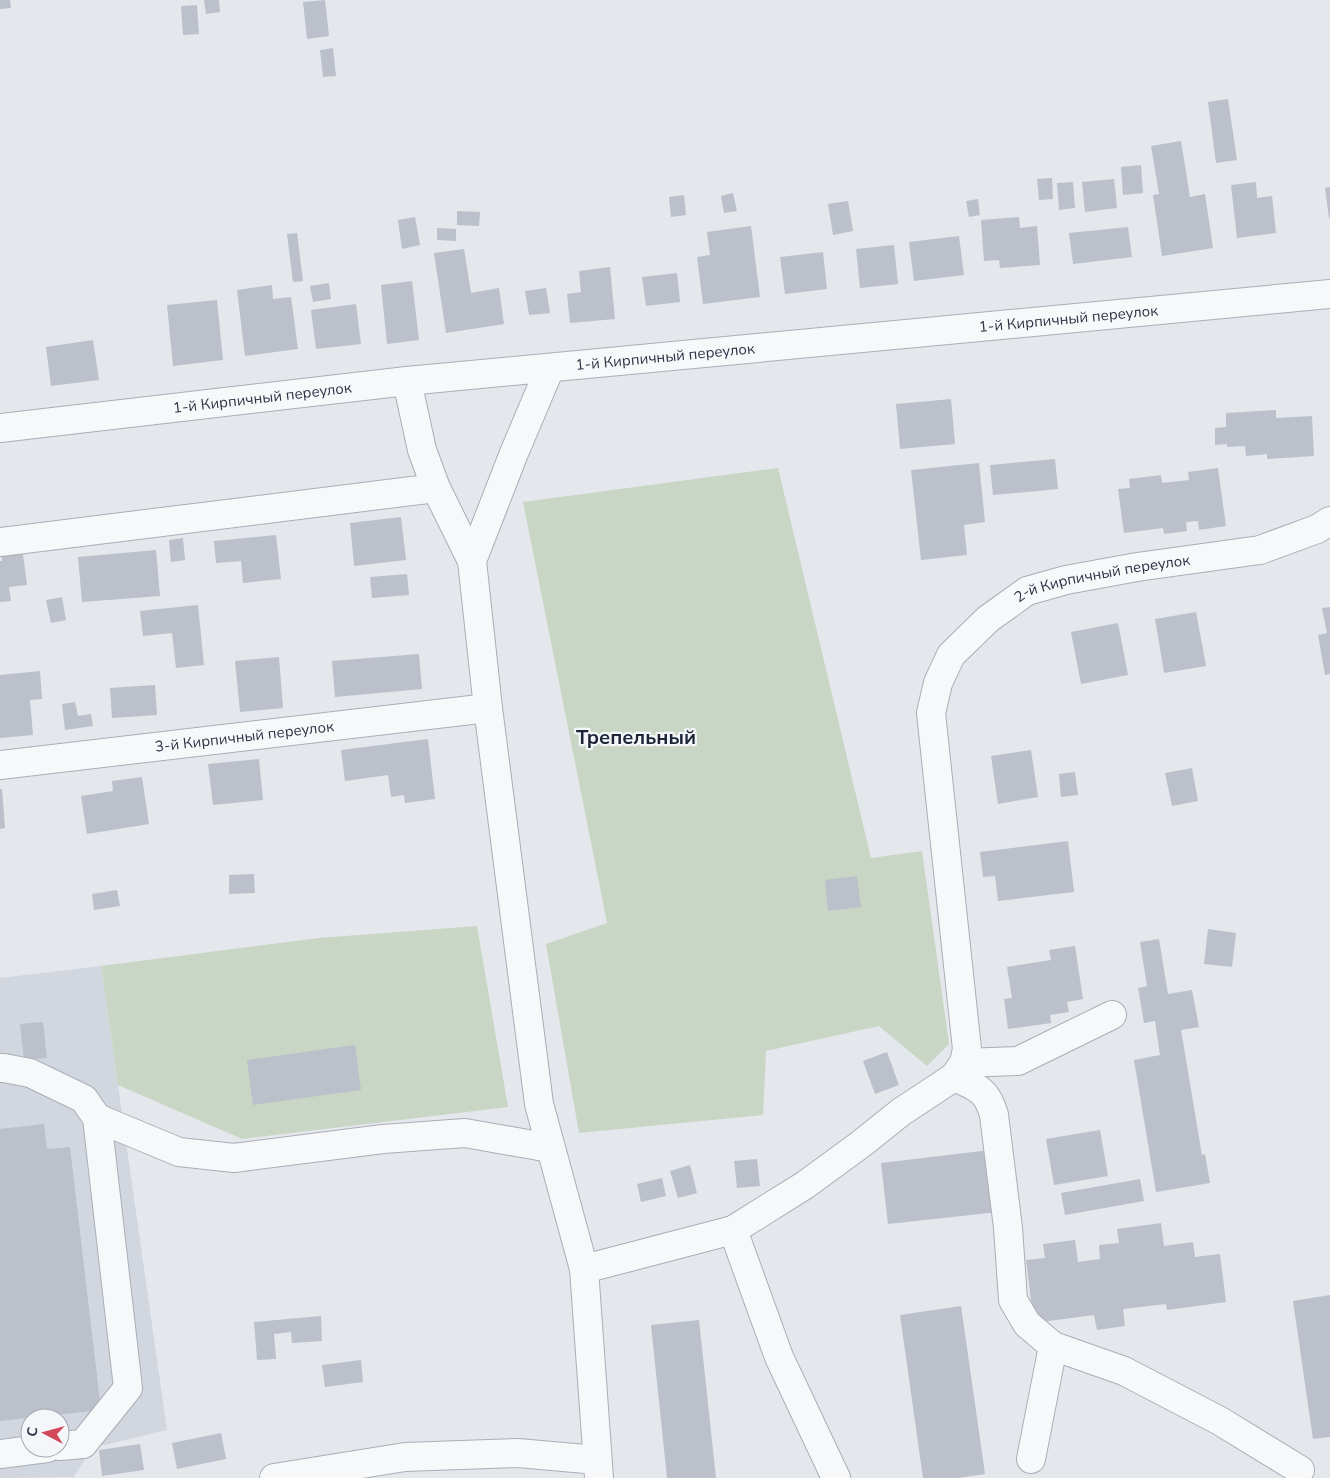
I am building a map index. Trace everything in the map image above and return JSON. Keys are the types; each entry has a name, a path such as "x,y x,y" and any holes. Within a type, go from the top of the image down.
{"street":[{"name":"1-й Кирпичный переулок","path":"0,428 407,381 1330,294"},
{"path":"472,561 514,453 550,368"},
{"path":"274,1478 405,1456 518,1453 598,1469 584,1269 538,1104 488,708 472,561 436,488 422,450 407,381"},
{"path":"0,542 436,488"},
{"name":"2-й Кирпичный переулок","path":"959,1070 967,1049 932,714 938,683 951,655 988,619 1026,591 1066,580 1137,567 1260,550 1317,529 1330,521"},
{"name":"3-й Кирпичный переулок","path":"0,765 488,708"},
{"path":"584,1269 733,1230 805,1185 959,1070 1018,1061 1112,1015"},
{"path":"0,1068 30,1073 84,1099 97,1118 128,1388 83,1444 70,1445"},
{"path":"959,1070 990,1101 994,1115 1008,1228 1013,1300 1027,1324 1053,1346 1124,1371 1220,1421 1300,1470"},
{"path":"97,1118 179,1152 234,1158 383,1139 466,1133 550,1148"},
{"path":"733,1230 779,1356 836,1478"},
{"path":"1031,1459 1053,1346"},
{"path":"0,1454 20,1451"}],"shaded area":[{"path":"101,966 167,1430 92,1448 74,1477 0,1478 0,978"}],"green space":[{"path":"778,468 871,858 922,851 949,1044 927,1066 879,1026 766,1051 763,1115 579,1133 546,944 607,923 523,502"},
{"path":"477,926 508,1107 242,1139 118,1085 101,966 319,938"}],"building":[{"path":"0,0 10,0 11,8 0,9"},
{"path":"204,0 219,0 220,12 206,14"},
{"path":"325,0 329,36 307,39 303,2"},
{"path":"197,5 199,34 183,35 181,6"},
{"path":"333,48 336,76 323,77 320,50"},
{"path":"1228,99 1237,160 1216,163 1208,102"},
{"path":"1181,141 1190,197 1205,194 1213,248 1162,256 1153,195 1159,194 1151,146"},
{"path":"1141,165 1143,193 1123,195 1121,167"},
{"path":"1052,178 1053,199 1039,200 1037,179"},
{"path":"1114,179 1117,208 1085,212 1082,182"},
{"path":"1073,182 1075,208 1059,210 1057,183"},
{"path":"1256,182 1257,198 1272,196 1276,233 1237,238 1231,185"},
{"path":"1330,187 1330,218 1329,218 1325,188"},
{"path":"733,193 737,211 724,213 721,196"},
{"path":"684,195 686,215 671,217 669,197"},
{"path":"978,199 980,215 969,217 966,201"},
{"path":"848,201 853,231 833,235 828,204"},
{"path":"457,211 480,212 479,226 457,225"},
{"path":"415,217 420,245 402,249 398,220"},
{"path":"1019,217 1020,228 1037,226 1040,265 1000,268 999,260 984,261 981,220"},
{"path":"751,226 760,297 703,304 697,257 710,255 707,232"},
{"path":"1128,227 1132,257 1073,264 1069,233"},
{"path":"437,228 456,229 456,241 437,240"},
{"path":"297,233 303,281 293,282 287,234"},
{"path":"959,236 964,275 914,281 909,242"},
{"path":"894,245 898,284 860,288 856,249"},
{"path":"464,249 471,293 499,288 504,324 446,333 434,253"},
{"path":"823,252 827,289 785,294 780,257"},
{"path":"610,267 615,319 570,323 567,294 581,292 579,271"},
{"path":"677,273 680,302 646,306 642,277"},
{"path":"412,281 419,340 387,344 381,285"},
{"path":"329,283 331,299 313,302 310,286"},
{"path":"272,285 273,299 291,297 298,349 245,356 237,290"},
{"path":"546,288 550,313 529,315 525,291"},
{"path":"217,300 223,360 173,366 167,305"},
{"path":"356,304 361,344 316,349 311,310"},
{"path":"93,340 99,380 51,386 46,347"},
{"path":"951,399 955,444 900,449 896,404"},
{"path":"1276,410 1276,418 1312,416 1314,456 1267,459 1267,454 1246,456 1245,446 1227,447 1227,444 1215,445 1215,428 1226,427 1226,413"},
{"path":"1055,459 1058,489 993,495 990,465"},
{"path":"979,463 985,522 964,525 967,555 921,560 911,470"},
{"path":"1218,468 1226,526 1199,530 1198,521 1186,522 1187,531 1164,534 1163,528 1124,533 1118,489 1130,488 1129,479 1161,475 1162,483 1189,480 1188,472"},
{"path":"401,517 406,560 354,566 350,523"},
{"path":"276,535 281,579 243,583 241,561 216,563 214,541"},
{"path":"183,538 185,560 171,562 169,540"},
{"path":"22,547 27,585 9,587 11,601 0,602 1,549"},
{"path":"156,550 160,596 82,602 78,557"},
{"path":"407,574 409,595 372,598 370,577"},
{"path":"62,597 66,620 51,623 46,600"},
{"path":"198,605 204,665 176,668 172,633 143,636 140,611"},
{"path":"1330,607 1330,674 1325,675 1318,635 1327,633 1322,608"},
{"path":"1196,612 1206,666 1164,673 1155,619"},
{"path":"1118,623 1128,675 1081,684 1071,632"},
{"path":"419,654 422,689 335,697 332,661"},
{"path":"279,657 283,708 240,712 235,661"},
{"path":"40,671 42,699 30,700 33,735 0,738 0,675"},
{"path":"155,685 157,715 112,718 110,688"},
{"path":"75,702 78,716 91,714 93,726 65,730 62,704"},
{"path":"428,739 435,799 405,803 404,795 391,797 388,775 345,781 341,750"},
{"path":"1031,750 1038,797 998,804 991,756"},
{"path":"259,759 263,800 213,805 208,764"},
{"path":"1192,768 1198,801 1172,806 1165,773"},
{"path":"1075,772 1078,795 1061,797 1059,774"},
{"path":"142,777 149,824 87,834 81,796 113,791 112,781"},
{"path":"0,789 2,789 5,828 0,829"},
{"path":"1068,841 1074,892 998,901 995,876 983,877 980,852"},
{"path":"254,874 255,893 229,894 229,875"},
{"path":"857,876 861,907 828,911 825,880"},
{"path":"117,890 120,906 94,910 92,894"},
{"path":"1208,929 1236,933 1232,967 1204,964"},
{"path":"1159,939 1168,994 1192,990 1199,1027 1181,1030 1202,1155 1205,1154 1210,1183 1156,1192 1134,1060 1160,1055 1155,1021 1144,1023 1138,988 1147,986 1140,942"},
{"path":"1075,946 1083,999 1067,1002 1069,1012 1050,1015 1051,1023 1008,1029 1004,999 1012,998 1007,967 1051,960 1049,950"},
{"path":"43,1022 47,1058 24,1060 20,1024"},
{"path":"355,1045 361,1090 253,1105 247,1060"},
{"path":"887,1052 899,1085 875,1094 863,1061"},
{"path":"44,1124 47,1149 70,1147 101,1410 70,1413 70,1408 20,1408 20,1419 0,1421 0,1129"},
{"path":"1100,1130 1108,1176 1054,1185 1046,1139"},
{"path":"990,1150 998,1212 888,1224 881,1163"},
{"path":"757,1159 760,1186 737,1188 734,1161"},
{"path":"690,1165 697,1193 678,1198 670,1171"},
{"path":"662,1178 666,1196 641,1202 637,1184"},
{"path":"1140,1179 1144,1201 1065,1215 1061,1193"},
{"path":"1161,1223 1164,1246 1193,1242 1195,1257 1220,1254 1226,1302 1167,1310 1166,1304 1123,1309 1125,1326 1097,1330 1094,1315 1034,1323 1026,1260 1045,1258 1043,1244 1075,1240 1078,1262 1100,1259 1099,1245 1119,1243 1117,1229"},
{"path":"1330,1295 1330,1437 1313,1439 1293,1301"},
{"path":"961,1306 985,1474 957,1478 923,1478 900,1315"},
{"path":"321,1316 322,1341 292,1343 291,1332 274,1334 276,1359 257,1360 254,1322"},
{"path":"699,1320 716,1478 667,1478 651,1325"},
{"path":"361,1360 363,1382 325,1387 322,1365"},
{"path":"221,1433 226,1459 177,1469 172,1443"},
{"path":"140,1444 144,1470 102,1476 99,1450"}],"district":[{"name":"Трепельный","path":"636,737"}]}
